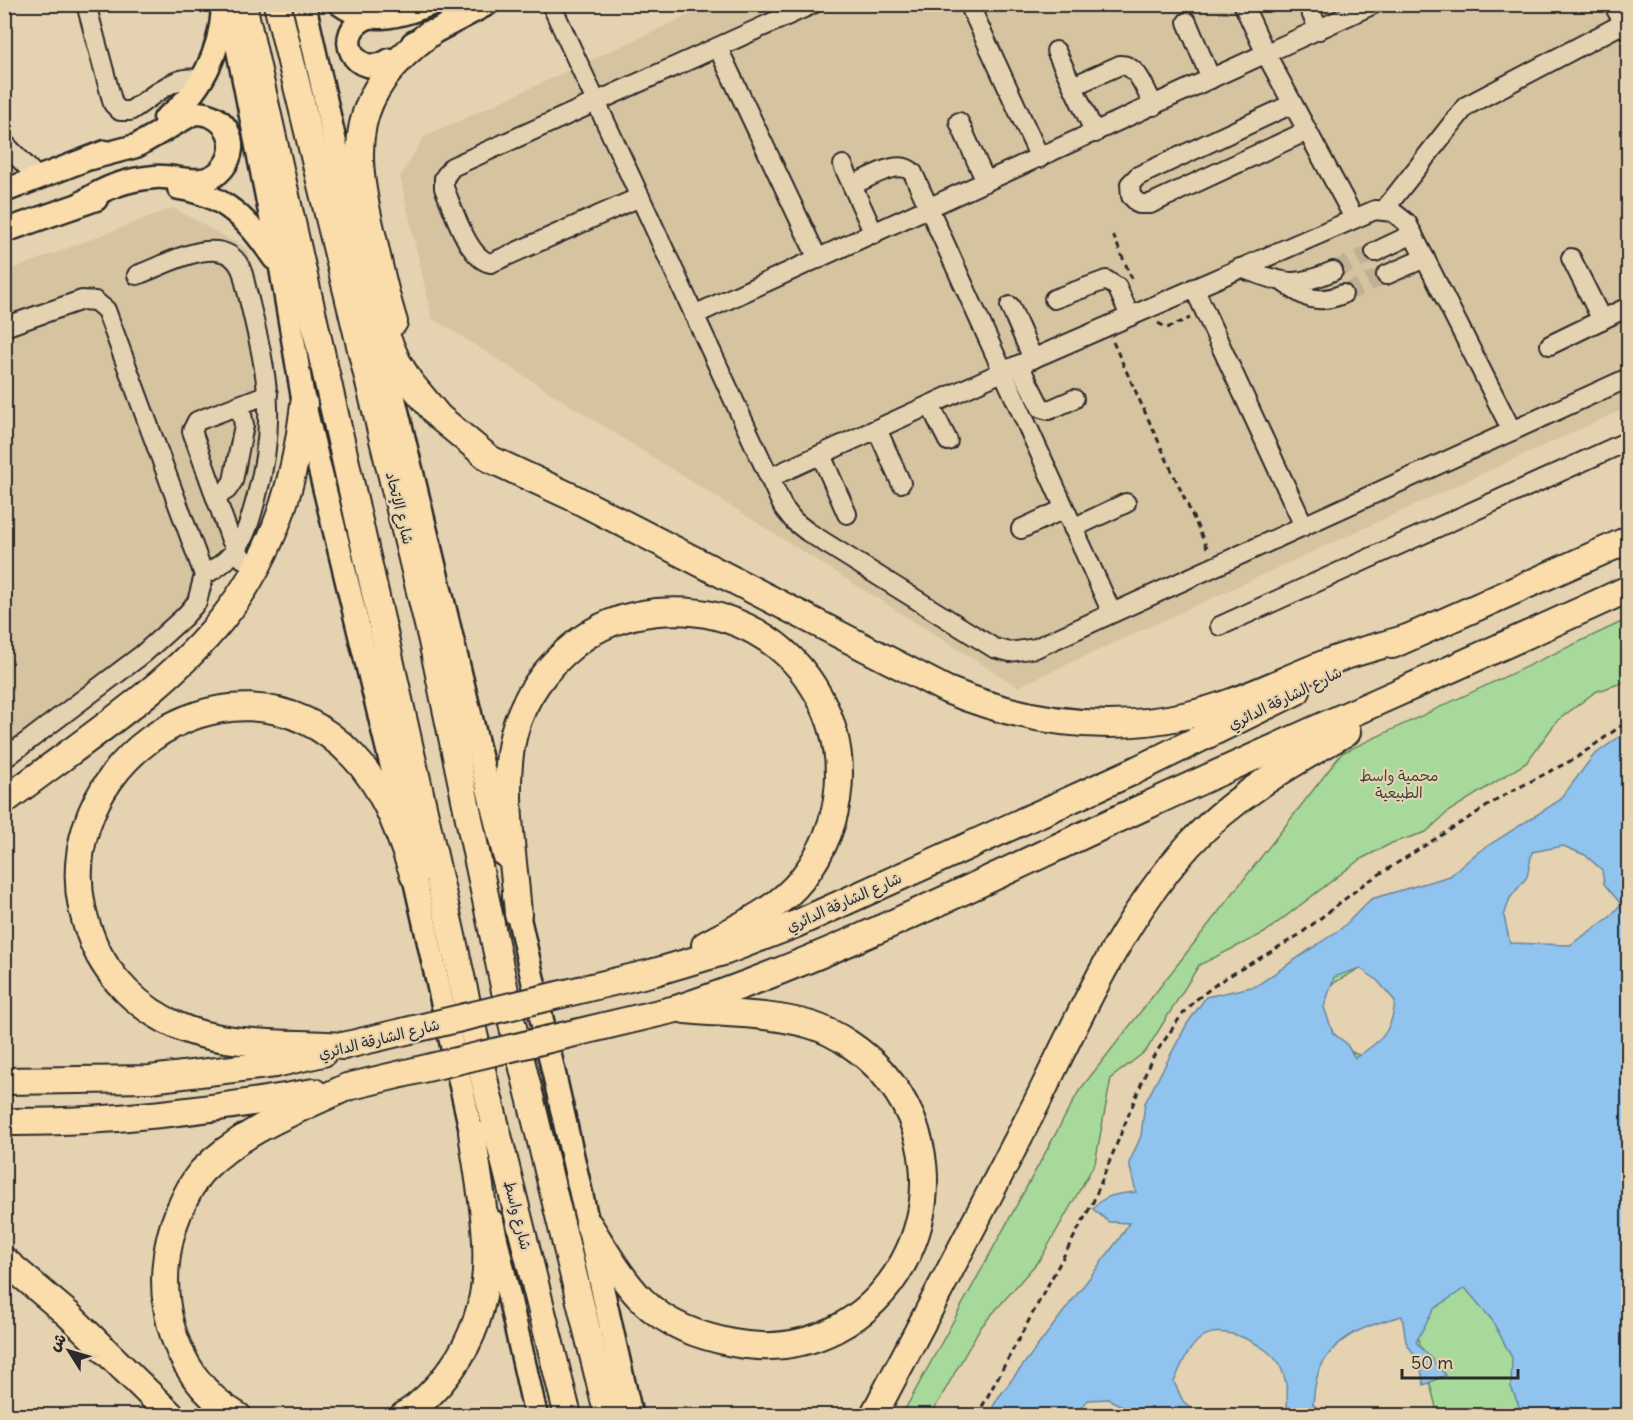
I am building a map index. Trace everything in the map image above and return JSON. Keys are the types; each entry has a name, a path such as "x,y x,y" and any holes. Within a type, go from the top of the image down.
{"highway":[{"name":"شارع واسط","path":"243,4 470,1014 568,1416"},
{"name":"شارع الإتحاد","path":"277,4 432,641 510,1015 608,1416"},
{"path":"429,34 393,66 379,86 368,107 358,154 362,194 397,331 427,385 454,416 484,441 572,497"},
{"path":"370,299 397,361 439,417 490,459 572,497 947,690 1011,713 1046,720 1117,724 1188,715 1223,705 1341,657 1407,638"},
{"path":"4,801 171,675 219,626 261,563 291,486 299,453 304,404"},
{"name":"شارع الشارقة الدائري","path":"4,1081 150,1079 275,1064 655,972 726,951 796,924 1134,771 1407,638 1629,540"},
{"path":"4,1122 149,1118 347,1087 676,1009 830,952 1150,804 1629,589"},
{"path":"518,914 508,794 509,760 514,732 526,703 541,678 560,655 584,637 610,623 638,614 675,610 705,614 740,624 772,641 799,665 821,697 835,732 840,771 836,810 822,847 801,880 780,899 735,929 655,972"},
{"path":"873,1416 956,1261 1107,963 1155,887 1190,845 1230,806 1266,780 1472,661"},
{"path":"344,1046 214,1037 178,1026 145,1008 118,982 98,954 82,917 78,877 81,849 95,801 113,773 133,751 156,734 183,720 211,712 241,708 272,711 303,720 331,736 354,756 379,789 395,821 414,876"},
{"path":"589,1225 625,1280 642,1300 662,1317 685,1330 747,1346 784,1344 820,1335 854,1319 880,1296 907,1259 921,1222 925,1182 923,1155 916,1124 899,1091 873,1063 845,1041 812,1025 774,1018 676,1009"},
{"path":"238,1416 225,1408 197,1379 177,1346 166,1310 164,1271 170,1233 185,1198 200,1173 234,1142 347,1087"},
{"path":"403,1416 415,1408 445,1378 464,1352 477,1322 486,1290 486,1239 472,1131"},
{"path":"4,1260 69,1315 156,1405 172,1416"}],"main road":[{"path":"91,158 159,123 182,105 201,81 216,50 224,4"},
{"path":"229,4 281,268 304,404 400,800 414,876 536,1416"},
{"path":"304,4 370,299 518,914 631,1416"},
{"path":"355,10 398,16 431,4"},
{"path":"355,10 361,20 351,30 349,45 356,59 369,66 384,64 429,34 487,4"},
{"path":"343,177 350,135 361,101 390,60"},
{"path":"4,191 91,158 136,146 194,113 203,113 218,118 232,139 228,162 211,178 194,181 171,177 140,179 98,192 82,204"},
{"path":"4,231 122,192 153,188 180,188 208,195 244,218 281,268"}],"street":[{"path":"86,4 113,104 120,111 130,111 180,80 191,78 201,81"},
{"path":"551,4 783,507 801,527 993,648 1010,652 1028,651 1629,378"},
{"path":"640,197 496,263 481,261 473,252 444,188 444,178 448,170 813,4"},
{"path":"969,4 1040,158"},
{"path":"1243,4 1266,54 1354,218"},
{"path":"1307,4 1318,30"},
{"path":"694,315 1374,4"},
{"path":"1384,210 1466,106 1626,27 1613,4"},
{"path":"1187,22 1211,80"},
{"path":"718,48 818,259"},
{"path":"1056,51 1095,133"},
{"path":"1072,86 1120,65 1127,65 1134,70 1154,106"},
{"path":"1292,104 1138,176 1130,184 1131,196 1139,204 1150,204 1307,131"},
{"path":"959,122 986,182"},
{"path":"5,148 38,178"},
{"path":"843,165 874,234"},
{"path":"852,185 898,166 906,167 913,173 1112,613"},
{"path":"769,478 1002,372 1375,210 1384,210 1401,217 1413,234 1512,431"},
{"path":"1376,252 1413,234"},
{"path":"137,275 205,250 222,250 236,259 243,274 268,394 270,428 267,460 251,518 240,545 204,575"},
{"path":"1386,275 1425,258"},
{"path":"1570,258 1602,320"},
{"path":"1239,268 1283,282 1312,300 1325,301 1343,294"},
{"path":"1283,282 1304,283 1333,271"},
{"path":"1054,299 1106,280 1117,287 1130,316"},
{"path":"1194,288 1304,526"},
{"path":"4,327 82,300 96,301 106,310 204,575 197,602 185,616 143,654 4,759"},
{"path":"1010,306 1041,408 1049,410 1074,399"},
{"path":"1550,345 1629,307"},
{"path":"261,563 240,545 225,522 193,434 193,427 197,421 268,394"},
{"path":"930,405 948,441"},
{"path":"216,496 227,490 233,481 244,425 242,415 235,407"},
{"path":"877,429 901,483"},
{"path":"1220,626 1629,441"},
{"path":"821,455 847,514"},
{"path":"1073,528 1126,503"},
{"path":"1021,529 1064,509"},
{"path":"225,522 251,518"}],"path":[{"path":"1111,338 1215,566"},
{"path":"977,1416 1093,1202 1151,1060 1163,1039 1197,999 1219,982 1299,935 1357,888 1508,793 1576,758 1629,721"}],"shaded area":[{"path":"711,5 1628,5 1628,407 1018,687 432,318 400,177 424,137"},
{"path":"173,208 247,249 278,394 268,473 236,554 185,624 5,764 5,272"}],"green space":[{"name":"محمية واسط الطبيعية","path":"1628,619 1628,681 1595,692 1557,721 1526,763 1449,811 1426,832 1392,843 1359,860 1264,933 1199,965 1146,1051 1111,1078 1095,1163 1041,1258 980,1328 931,1415 902,1415 1079,1091 1342,753"},
{"path":"1346,933 1360,968 1318,992 1320,1030 1344,1048 1373,1062 1489,1285 1522,1359 1532,1415 1438,1415 1403,1279 1363,1170 1304,1062 1270,1011 1260,991"}],"water":[{"path":"1628,734 1628,1415 1523,1415 1511,1387 1512,1358 1492,1320 1465,1288 1434,1309 1416,1342 1446,1375 1424,1385 1420,1364 1406,1342 1402,1316 1376,1323 1343,1341 1325,1359 1319,1371 1313,1404 1324,1415 1275,1415 1287,1409 1286,1386 1279,1364 1265,1349 1254,1343 1220,1332 1210,1334 1196,1342 1185,1358 1174,1382 1183,1401 1199,1415 1140,1415 1108,1399 1088,1400 1075,1415 988,1415 998,1398 1129,1223 1109,1222 1093,1209 1107,1198 1136,1192 1129,1163 1141,1136 1145,1103 1187,1024 1206,997 1256,986 1342,928 1371,899 1450,876 1478,852 1560,800 1593,756 1619,737","holes":["1563,846 1585,855 1602,870 1604,884 1621,904 1610,917 1570,945 1510,943 1504,916 1510,898 1527,877 1532,852","1360,968 1377,980 1395,1001 1391,1021 1384,1035 1355,1058 1346,1043 1333,1033 1324,1007 1334,977"]}],"tunnel":[{"path":"1333,271 1375,252"},
{"path":"1343,294 1386,275"}]}
